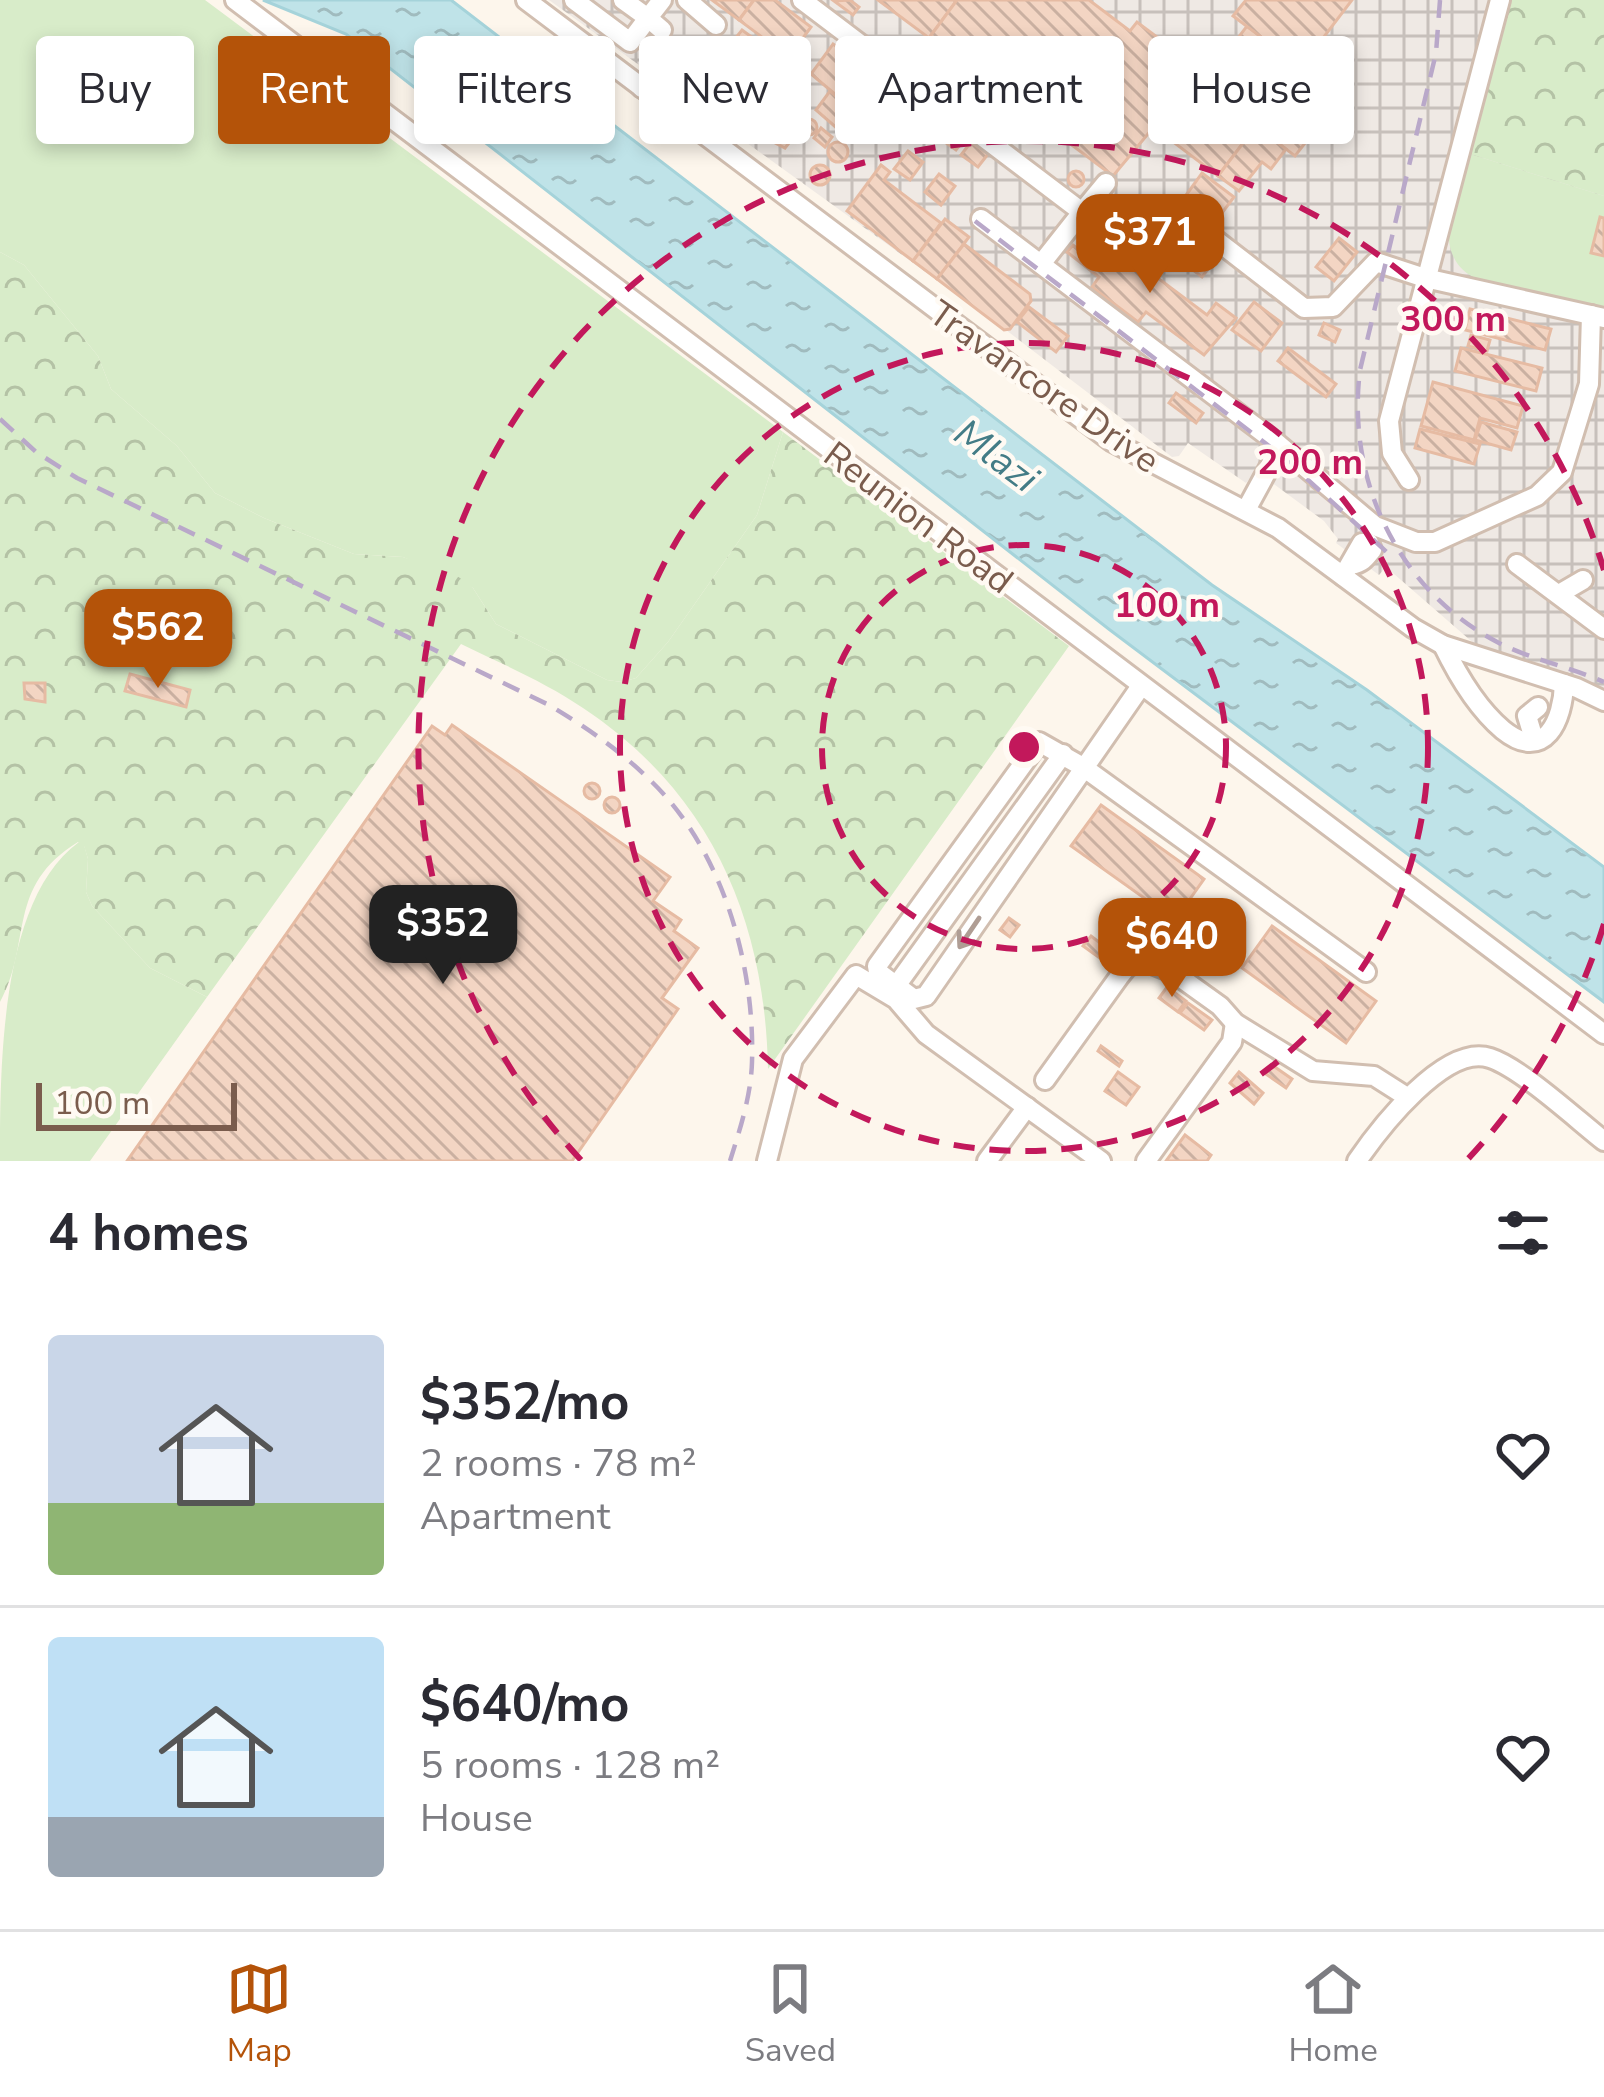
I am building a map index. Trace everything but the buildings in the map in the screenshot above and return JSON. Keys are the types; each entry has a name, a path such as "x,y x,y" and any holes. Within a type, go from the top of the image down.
{"street":[{"name":"Reunion Road","path":"235,0 1604,1034"},
{"name":"Travancore Drive","path":"526,0 639,86"},
{"path":"574,0 637,47 655,24 662,0"},
{"path":"623,0 655,24"},
{"path":"687,0 716,25"},
{"path":"802,0 1082,212"},
{"path":"1408,480 1392,453 1389,421 1500,0"},
{"name":"Travancore Drive","path":"716,144 1111,441 1246,510 1347,571 1443,645 1604,701"},
{"path":"1041,264 1106,183"},
{"path":"981,219 1273,440 1374,536 1435,542 1537,496 1562,472 1595,401 1598,317 1425,278 1376,262 1333,307 1304,308 1203,230"},
{"path":"1246,510 1272,462 1273,440"},
{"path":"1347,571 1352,555 1374,536"},
{"path":"1517,564 1604,629"},
{"path":"1559,594 1583,580"},
{"path":"1443,645 1454,667 1504,730 1522,740 1554,731 1561,717 1564,684"},
{"path":"1141,686 1083,767 926,996 914,999 878,972 877,966 1035,745 1042,742 1083,767 1366,972"},
{"path":"1534,739 1527,716 1538,707"},
{"path":"896,986 1063,754"},
{"path":"959,851 1004,883"},
{"path":"1174,973 1208,921"},
{"path":"1045,1080 1126,968 1142,960 1174,973 1220,1006 1235,1023 1313,1071 1374,1076 1407,1097"},
{"path":"767,1161 793,1059 856,975 896,999 926,1034 1101,1161"},
{"path":"1147,1161 1232,1042 1235,1023"},
{"path":"1357,1161 1407,1097 1456,1061 1488,1057 1604,1141"},
{"path":"987,1161 1027,1107"}],"shaded area":[{"path":"549,0 1604,0 1604,691 1478,647 1386,567 1379,575 1336,543 1338,539 1324,521 1256,471 1246,483 1188,443 1179,456 1172,457 748,144 811,144 811,36 639,36 639,65 615,48 615,36 599,36"}],"green space":[{"path":"0,0 205,0 253,36 218,36 218,144 390,144 390,138 783,432 757,515 668,642 636,678 607,680 496,624 473,588 403,557 354,554 215,493 177,446 111,389 98,356 24,265 0,252"},
{"path":"1506,0 1604,0 1604,196 1467,153"},
{"path":"1467,153 1604,196 1604,310 1473,277 1459,266 1452,253 1449,220"},
{"path":"0,252 24,265 98,356 111,389 177,446 215,493 354,554 403,557 456,575 473,588 496,624 607,680 636,678 668,642 757,515 783,432 1069,646 768,1069 756,961 742,911 697,820 628,742 583,708 461,644 207,997 150,968 92,906 86,892 88,859 78,842 55,859 30,897 0,1002"},
{"path":"79,842 88,859 86,892 92,906 150,968 207,997 90,1161 0,1161 4,1033 19,943 33,903 53,868"}],"water":[{"path":"263,0 451,0 498,36 414,36 414,87 390,68 390,36 346,34"},
{"name":"Mlazi","path":"615,126 1212,585 1367,690 1604,867 1604,1002 1110,630 487,144 615,144"}],"railway":[{"path":"1440,0 1436,53 1360,370 1358,411 1371,491 1407,563 1463,621 1499,643 1604,682"},
{"path":"975,221 1282,456 1390,555"},
{"path":"0,419 36,452 77,478 549,705 603,740 652,782 677,810 716,875 748,987 752,1062 730,1161"}]}
